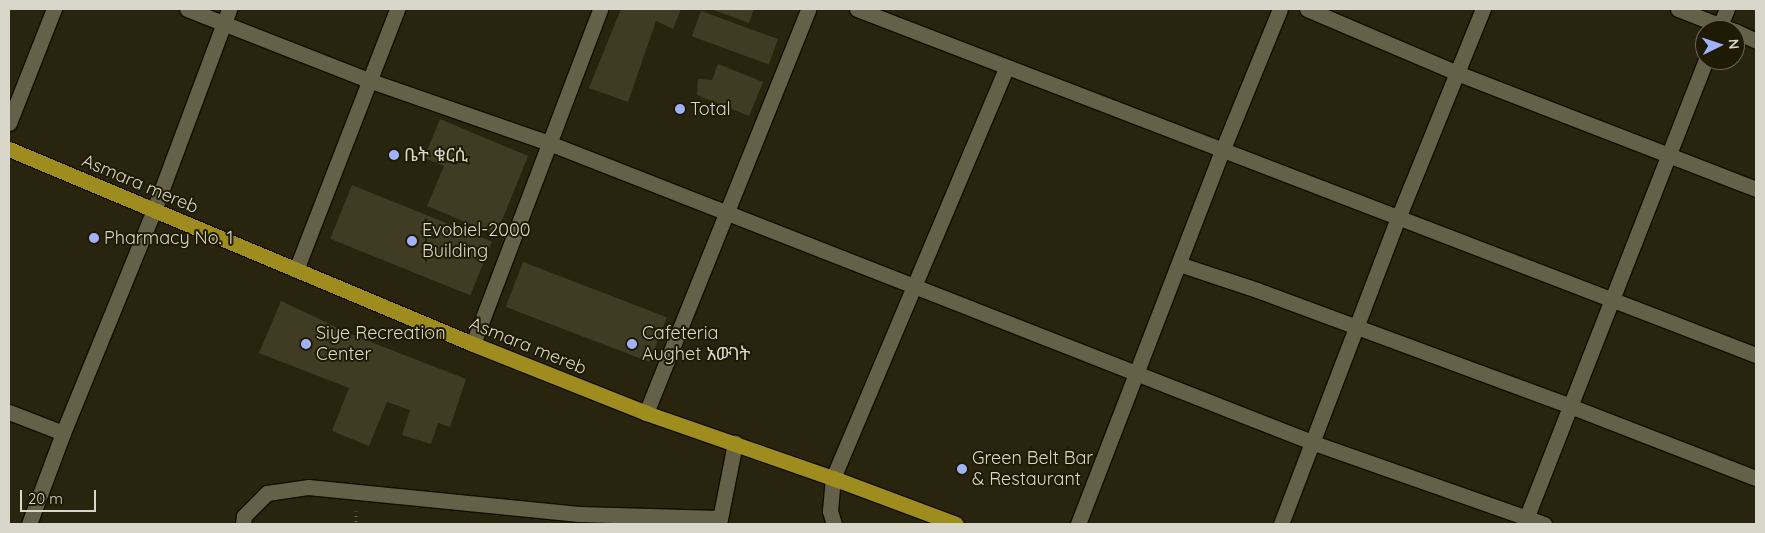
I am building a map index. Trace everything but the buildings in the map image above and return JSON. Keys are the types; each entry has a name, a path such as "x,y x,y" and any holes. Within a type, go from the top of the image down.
{"highway":[{"name":"Asmara mereb","path":"9,149 473,344 646,413 833,478 956,524"}],"street":[{"path":"9,123 54,9"},
{"path":"187,9 368,80 549,143 1314,443 1525,521 1544,524"},
{"path":"29,524 63,433 154,210 229,9"},
{"path":"296,270 397,9"},
{"path":"473,344 600,9"},
{"path":"646,413 808,9"},
{"path":"857,9 1756,355"},
{"path":"1078,524 1222,151 1280,9"},
{"path":"1307,9 1457,73 1756,189"},
{"path":"1281,524 1314,443 1398,218 1483,9"},
{"path":"1678,9 1704,20"},
{"path":"834,524 830,511 833,478 1007,67"},
{"path":"1525,521 1702,70"},
{"path":"1179,264 1257,290 1570,406 1756,478"},
{"path":"9,412 63,433"},
{"path":"243,524 244,516 267,493 308,487 579,519 719,521 735,443"}],"place":[{"name":"Total","path":"680,109"},
{"name":"ቤት ቁርሲ","path":"394,155"},
{"name":"Pharmacy No. 1","path":"94,238"},
{"name":"Evobiel-2000 Building","path":"412,241"},
{"name":"Siye Recreation Center","path":"306,344"},
{"name":"Cafeteria Aughet አውገት","path":"632,344"},
{"name":"Green Belt Bar & Restaurant","path":"962,469"}]}
